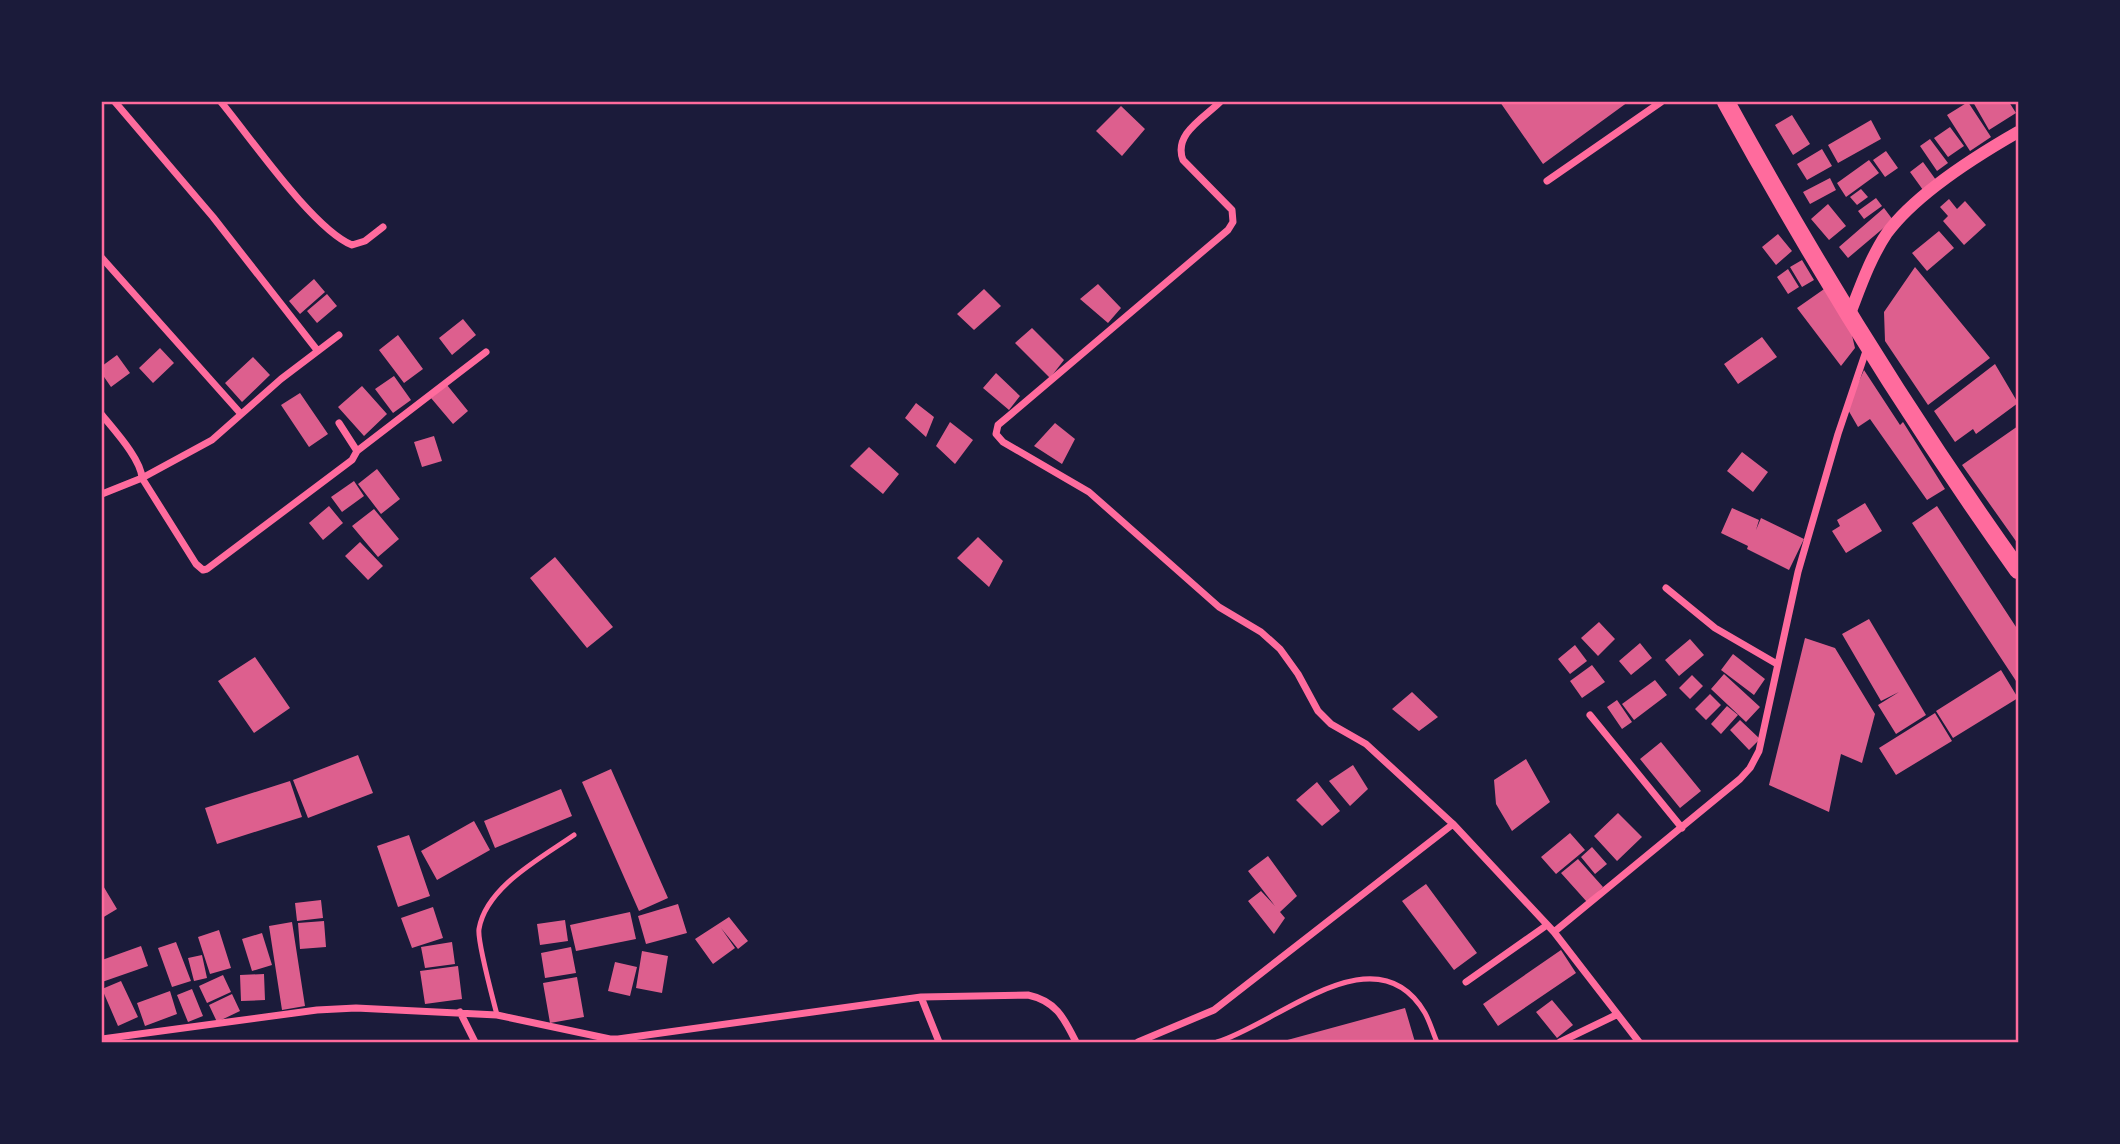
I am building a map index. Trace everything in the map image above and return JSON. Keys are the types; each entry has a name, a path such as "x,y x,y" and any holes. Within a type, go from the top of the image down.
{"main road":[{"path":"1726,102 1849,316 1974,508 2018,570"}],"street":[{"path":"115,102 213,217 317,350"},
{"path":"221,102 294,193 340,241 352,245 365,241 383,227"},
{"path":"1220,102 1199,119 1181,142 1179,150 1183,160 1232,209 1233,222 1228,230 1010,415 999,425 996,434 1003,442 1089,492 1219,607 1261,632 1280,649 1298,674 1318,711 1331,724 1366,744 1452,824 1554,932 1639,1042"},
{"path":"1547,181 1661,102"},
{"path":"1849,316 1873,257 1888,232 1926,194 2018,132"},
{"path":"102,258 241,414"},
{"path":"102,494 142,478 212,440 317,350 339,335"},
{"path":"1554,932 1682,828 1750,768 1759,751 1768,718 1798,572 1838,434 1868,344"},
{"path":"102,415 136,459 142,469 142,478 196,564 203,570 352,460 357,451 486,352"},
{"path":"339,424 357,451"},
{"path":"1666,588 1715,628 1777,664"},
{"path":"1590,715 1682,828"},
{"path":"1138,1042 1214,1010 1452,824"},
{"path":"1466,982 1547,925"},
{"path":"102,1039 317,1010 356,1008 497,1015 610,1039 921,997 1028,995 1042,998 1055,1006 1076,1042"},
{"path":"921,997 939,1042"},
{"path":"460,1012 475,1042"},
{"path":"1560,1042 1616,1015"}],"lane":[{"path":"497,1015 478,931 490,900 511,880 574,835"},
{"path":"1217,1042 1259,1025 1300,1002 1349,980 1370,977 1388,979 1410,994 1425,1013 1437,1042"}],"building":[{"path":"1500,102 1628,102 1543,164"},
{"path":"1968,102 1991,137 1970,151 1947,115"},
{"path":"1973,102 2009,102 2016,113 1989,130"},
{"path":"1121,106 1145,129 1122,156 1096,131"},
{"path":"1792,115 1810,144 1793,155 1775,125"},
{"path":"1871,120 1881,139 1838,163 1828,145"},
{"path":"1950,127 1964,146 1948,157 1934,138"},
{"path":"1930,139 1948,163 1937,171 1920,146"},
{"path":"1822,149 1832,166 1807,180 1797,164"},
{"path":"1886,151 1898,168 1885,177 1873,160"},
{"path":"1869,160 1879,173 1846,197 1837,183"},
{"path":"1923,162 1936,180 1923,190 1910,172"},
{"path":"1830,178 1836,190 1810,204 1803,192"},
{"path":"1861,189 1868,197 1857,205 1850,197"},
{"path":"1876,198 1882,206 1864,219 1858,211"},
{"path":"1949,199 1957,209 1965,201 1986,225 1964,245 1943,221 1948,216 1940,207"},
{"path":"1828,204 1846,226 1829,240 1811,219"},
{"path":"1884,208 1893,220 1848,258 1839,247"},
{"path":"1939,231 1954,248 1927,271 1912,253"},
{"path":"1778,234 1792,251 1776,265 1762,247"},
{"path":"1802,260 1814,280 1802,287 1790,267"},
{"path":"1915,267 1990,358 1928,405 1885,341 1884,312"},
{"path":"1788,269 1799,287 1788,294 1777,277"},
{"path":"314,279 325,292 300,314 289,301"},
{"path":"1098,284 1121,308 1108,323 1080,299"},
{"path":"1827,287 1851,331 1855,348 1841,366 1797,308"},
{"path":"984,289 1001,306 974,330 957,314"},
{"path":"327,294 337,306 317,323 307,311"},
{"path":"463,319 476,335 452,355 439,338"},
{"path":"1032,328 1064,360 1050,378 1015,343"},
{"path":"398,335 423,369 404,383 379,350"},
{"path":"1762,337 1777,357 1738,384 1724,364"},
{"path":"160,348 174,363 153,383 139,368"},
{"path":"117,355 130,373 111,387 102,374 102,366"},
{"path":"253,357 270,375 242,402 225,383"},
{"path":"1995,364 2018,403 1976,434 1973,429 1955,442 1934,411"},
{"path":"1864,370 1900,425 1903,422 1945,489 1927,500 1870,419 1858,427 1847,408"},
{"path":"996,373 1020,396 1009,410 983,388"},
{"path":"394,376 411,400 393,413 375,389"},
{"path":"447,385 468,411 453,424 431,398"},
{"path":"362,386 387,414 364,436 338,407"},
{"path":"300,393 328,434 309,447 281,405"},
{"path":"916,403 934,417 926,437 905,418"},
{"path":"950,422 973,440 955,464 936,446"},
{"path":"1055,423 1075,439 1062,464 1034,446"},
{"path":"2018,426 2018,544 1962,465"},
{"path":"434,436 442,461 422,467 414,442"},
{"path":"869,447 899,474 883,494 850,466"},
{"path":"1742,452 1768,472 1753,492 1727,471"},
{"path":"377,469 400,499 381,514 358,484"},
{"path":"354,481 364,496 342,512 331,497"},
{"path":"1865,503 1882,531 1846,553 1832,531 1840,526 1837,520"},
{"path":"329,506 343,523 323,540 309,523"},
{"path":"1937,506 2018,630 2018,684 1912,523"},
{"path":"1732,508 1759,520 1756,530 1761,518 1804,539 1789,570 1721,533"},
{"path":"374,509 399,539 378,557 352,526"},
{"path":"978,537 1003,561 989,587 957,558"},
{"path":"360,542 383,566 368,580 345,556"},
{"path":"555,557 613,627 587,648 530,578"},
{"path":"1869,619 1926,715 1896,734 1878,705 1899,692 1881,701 1842,634"},
{"path":"1599,622 1615,639 1598,656 1581,638"},
{"path":"1805,638 1835,648 1875,714 1862,763 1841,754 1829,812 1769,785"},
{"path":"1690,639 1704,655 1679,676 1665,660"},
{"path":"1640,643 1652,658 1631,675 1619,661"},
{"path":"1575,645 1587,661 1570,674 1558,659"},
{"path":"1733,654 1765,679 1754,695 1721,670"},
{"path":"255,657 290,708 254,733 218,681"},
{"path":"1592,665 1605,682 1582,698 1570,681"},
{"path":"2001,670 2018,698 1953,738 1936,711"},
{"path":"1724,674 1760,707 1746,722 1711,689"},
{"path":"1692,675 1703,686 1690,699 1679,688"},
{"path":"1655,680 1667,695 1634,720 1622,704"},
{"path":"1412,692 1438,717 1419,731 1392,709"},
{"path":"1710,694 1721,705 1706,720 1695,709"},
{"path":"1617,700 1632,722 1622,729 1607,707"},
{"path":"1727,706 1738,715 1721,734 1711,724"},
{"path":"1935,713 1952,741 1896,775 1879,748"},
{"path":"1740,720 1760,739 1749,750 1730,730"},
{"path":"1661,742 1701,791 1680,808 1640,759"},
{"path":"358,755 373,793 308,818 293,780"},
{"path":"1526,759 1550,802 1512,831 1496,804 1494,780"},
{"path":"1353,765 1368,789 1350,806 1329,781"},
{"path":"611,769 668,898 639,911 582,782"},
{"path":"290,781 302,817 217,844 205,808"},
{"path":"1317,782 1340,811 1322,826 1296,800"},
{"path":"561,789 572,816 495,848 484,821"},
{"path":"1618,813 1642,837 1617,861 1594,836"},
{"path":"474,821 490,850 437,880 421,851"},
{"path":"1570,833 1585,850 1556,874 1541,857"},
{"path":"409,835 430,896 398,907 377,846"},
{"path":"1592,847 1607,864 1595,874 1581,857"},
{"path":"1268,856 1297,896 1280,912 1285,918 1274,934 1248,901 1261,891 1275,906 1248,871"},
{"path":"1578,859 1603,887 1587,902 1561,873"},
{"path":"102,884 117,909 102,918"},
{"path":"1426,884 1477,953 1454,970 1402,901"},
{"path":"321,900 323,918 297,921 295,903"},
{"path":"678,904 687,933 646,944 638,916"},
{"path":"433,907 443,938 412,948 401,918"},
{"path":"630,912 636,939 576,951 570,925"},
{"path":"729,917 748,941 738,949 721,928 735,948 713,964 695,939"},
{"path":"565,920 568,941 540,945 537,924"},
{"path":"324,921 326,947 300,949 298,923"},
{"path":"292,922 305,1006 282,1010 269,926"},
{"path":"219,930 231,968 210,974 198,937"},
{"path":"262,933 272,965 252,971 242,939"},
{"path":"176,942 191,981 172,987 158,948"},
{"path":"452,942 455,964 425,968 421,947"},
{"path":"141,946 148,966 102,982 102,960"},
{"path":"571,947 576,973 545,978 541,953"},
{"path":"1561,950 1576,973 1498,1026 1483,1004"},
{"path":"642,951 668,956 662,993 636,988"},
{"path":"202,955 207,978 194,981 188,958"},
{"path":"615,962 637,967 630,996 608,991"},
{"path":"458,966 462,999 425,1004 420,971"},
{"path":"264,974 265,1000 241,1001 240,975"},
{"path":"223,975 231,992 207,1003 199,986"},
{"path":"577,977 584,1017 550,1023 543,983"},
{"path":"121,981 138,1017 118,1026 102,989"},
{"path":"192,989 203,1016 188,1022 177,995"},
{"path":"170,991 177,1014 145,1026 137,1003"},
{"path":"232,994 240,1011 217,1022 209,1005"},
{"path":"1552,1000 1573,1025 1557,1038 1536,1012"},
{"path":"1405,1008 1415,1042 1280,1042"}]}
